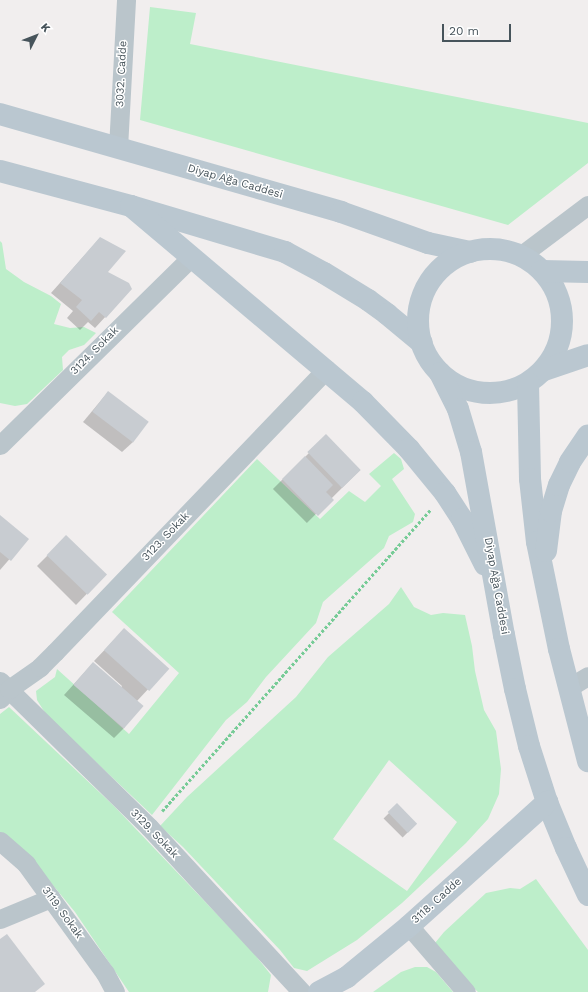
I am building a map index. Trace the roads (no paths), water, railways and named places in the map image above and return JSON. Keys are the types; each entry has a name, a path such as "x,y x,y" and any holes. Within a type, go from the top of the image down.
{"main road":[{"name":"Diyap Ağa Caddesi","path":"0,114 341,212 428,242 470,252"},
{"name":"Diyap Ağa Caddesi","path":"0,171 131,206 285,252 368,300 422,343"},
{"path":"131,206 354,393 387,426 445,493 462,519 494,582"},
{"name":"Diyap Ağa Caddesi","path":"440,373 459,386 482,393 506,392 536,376 556,351 562,331 561,309 554,288 542,271 520,256 495,249 470,252 452,260 437,272 427,288 420,305 418,324 422,343 429,359 440,373 458,409 471,452 516,696 529,746 547,802 588,895"},
{"path":"542,271 588,272"},
{"path":"588,355 536,376 532,509 543,572 568,688 588,761"},
{"path":"543,572 551,511 559,485 570,462 588,436"},
{"name":"3118. Cadde","path":"319,992 347,977 409,926 547,802"}],"street":[{"name":"3032. Cadde","path":"118,148 126,0"},
{"path":"520,256 588,205"},
{"name":"3124. Sokak","path":"0,445 7,428 191,257"},
{"name":"3123. Sokak","path":"3,690 45,662 326,369"},
{"path":"568,688 588,676"},
{"name":"3129. Sokak","path":"3,690 148,827 302,992"},
{"name":"3119. Sokak","path":"0,841 26,864 105,973 115,992"},
{"path":"0,919 51,898"},
{"path":"409,926 466,992"}]}
